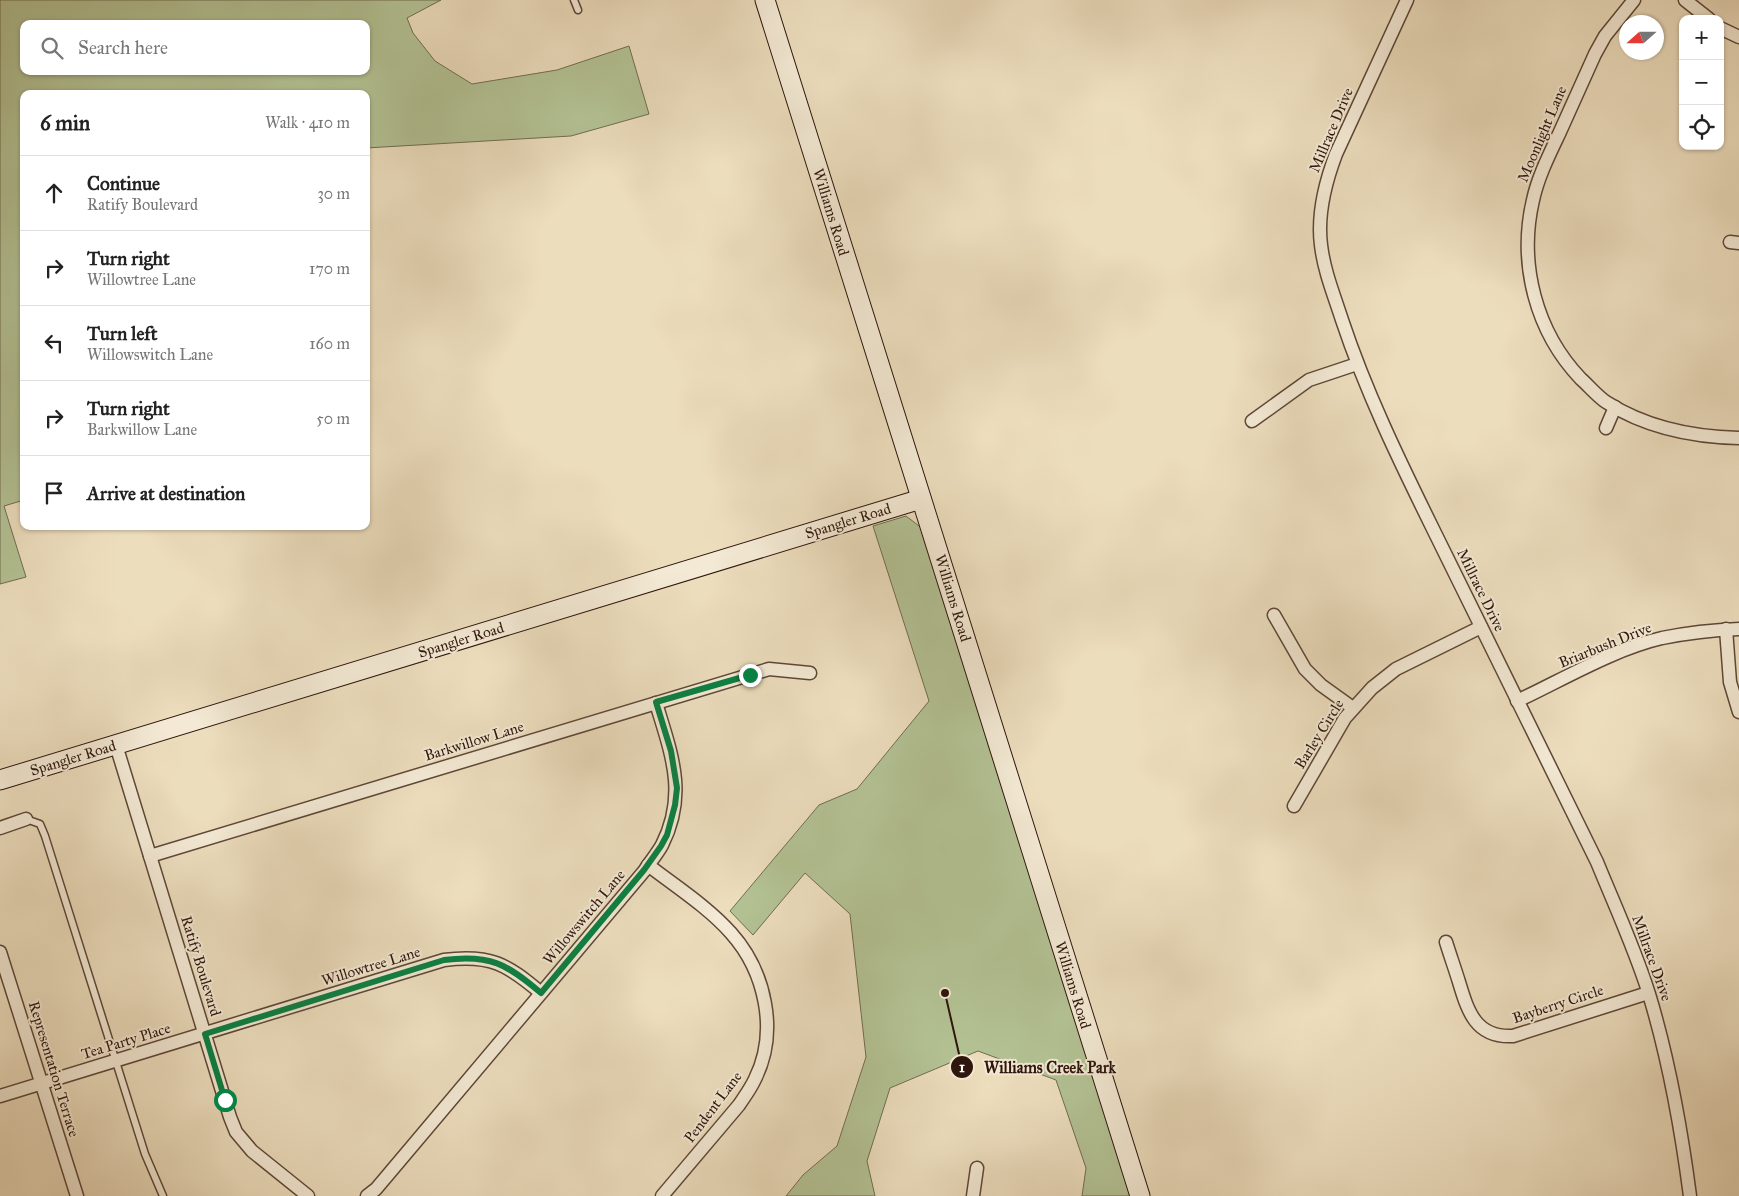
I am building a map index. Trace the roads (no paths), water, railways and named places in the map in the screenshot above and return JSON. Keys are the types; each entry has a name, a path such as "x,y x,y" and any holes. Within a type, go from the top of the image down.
{"main road":[{"name":"Williams Road","path":"765,0 1140,1196"},
{"name":"Spangler Road","path":"0,780 922,499"}],"street":[{"name":"Millrace Drive","path":"1407,0 1336,154 1327,179 1322,201 1321,244 1325,264 1357,364 1393,449 1597,862 1625,929 1648,993 1676,1097 1690,1196"},
{"name":"Moonlight Lane","path":"1634,0 1605,36 1595,54 1540,175 1532,202 1528,236 1530,278 1537,307 1548,335 1574,371 1603,400 1641,419 1677,432 1698,436 1739,438"},
{"path":"1685,0 1704,15"},
{"path":"1724,30 1739,37"},
{"path":"1252,421 1309,380 1357,364"},
{"path":"1606,428 1615,407"},
{"path":"1274,615 1305,670 1321,685 1353,708"},
{"name":"Barley Circle","path":"1294,806 1341,726 1353,708 1372,688 1396,669 1481,627"},
{"path":"1733,629 1730,682 1739,712"},
{"name":"Briarbush Drive","path":"1517,701 1630,649 1661,639 1733,629"},
{"name":"Barkwillow Lane","path":"150,856 656,702 769,670 810,673"},
{"name":"Willowswitch Lane","path":"372,1192 648,865 661,846 667,835 675,805 677,788 671,751 656,702"},
{"name":"Ratify Boulevard","path":"116,745 236,1132 252,1151 308,1196"},
{"path":"0,828 26,820"},
{"name":"Pendent Lane","path":"648,865 718,919 741,945 751,959 758,974 763,994 767,1028 762,1062 756,1078 739,1105 662,1196"},
{"name":"Bayberry Circle","path":"1446,942 1467,1008 1474,1020 1486,1031 1499,1037 1512,1036 1648,993"},
{"name":"Representation Terrace","path":"0,952 76,1196"},
{"name":"Willowtree Lane","path":"205,1034 444,960 464,957 485,959 503,965 521,976 541,993"},
{"name":"Tea Party Place","path":"0,1096 205,1034"},
{"path":"973,1196 977,1168"}],"lane":[{"path":"574,0 578,10"},
{"path":"26,820 40,824 45,836 146,1154 164,1196"}],"place":[{"name":"Williams Creek Park","path":"945,993"}]}
